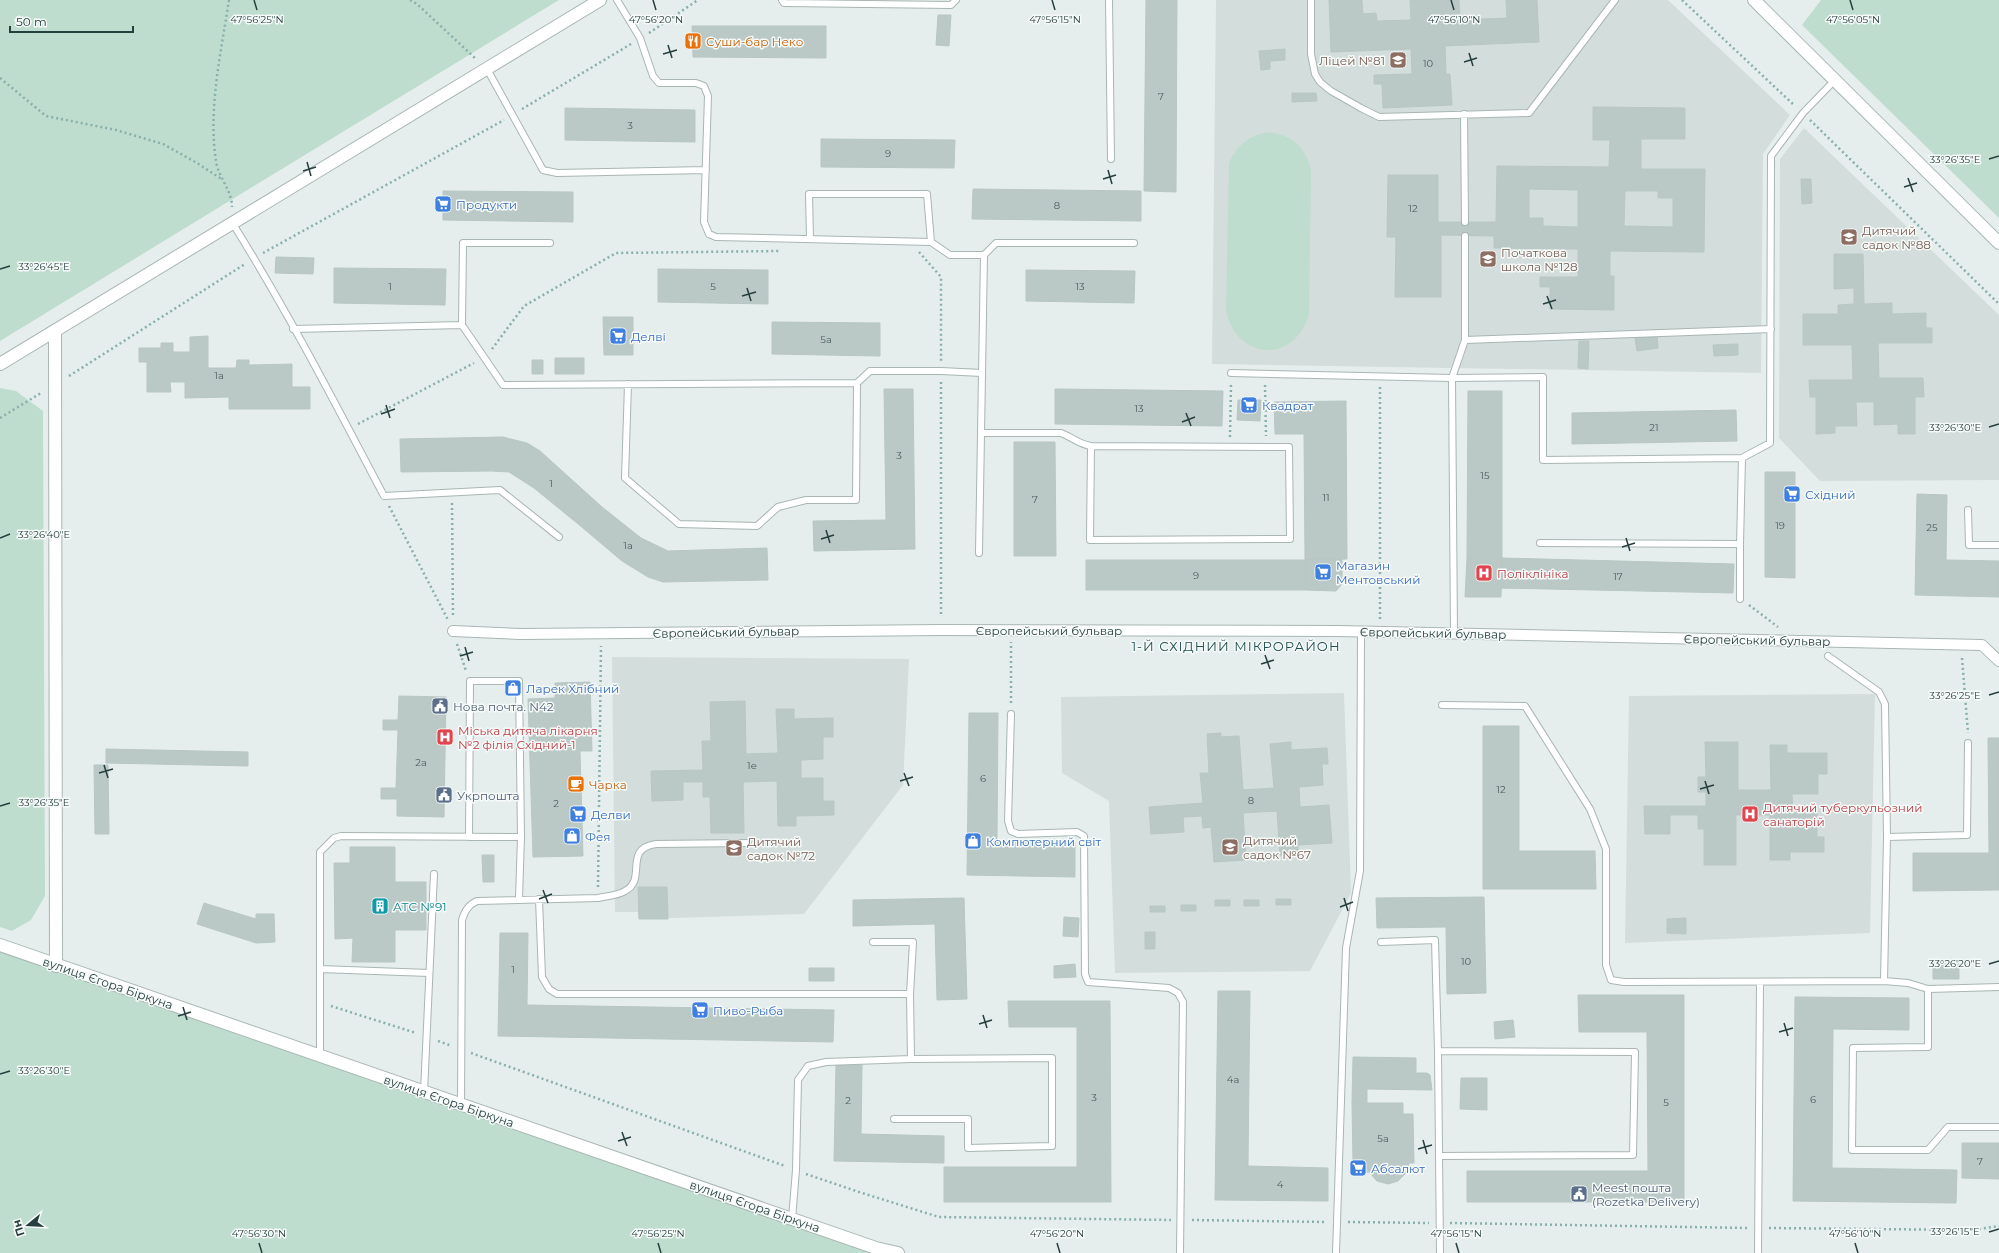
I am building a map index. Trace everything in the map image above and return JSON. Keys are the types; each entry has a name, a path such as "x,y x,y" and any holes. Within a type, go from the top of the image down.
{"street":[{"path":"0,364 600,0"},
{"path":"1754,0 1999,243"},
{"path":"55,331 56,966"},
{"name":"Європейський бульвар","path":"453,631 521,634 942,630 1380,632 1961,644 1982,645 1999,661"},
{"name":"вулиця Єгора Біркуна","path":"0,945 56,966 876,1248 898,1253"}],"lane":[{"path":"617,0 640,38 653,76 659,83 696,83 704,86 708,96 704,222 709,234 716,236 931,242 950,255 984,255"},
{"path":"782,0 784,3 951,5 956,0"},
{"path":"1109,0 1111,159"},
{"path":"1311,0 1312,64 1315,74 1320,82 1331,91 1379,117 1529,113 1615,0"},
{"path":"487,69 543,170 557,173 706,170"},
{"path":"1231,373 1452,378 1542,377 1543,460 1742,458 1770,443 1771,156 1803,113 1834,81"},
{"path":"1464,114 1465,222"},
{"path":"810,238 809,194 927,194 931,242"},
{"path":"233,224 349,429 384,496 500,490 559,538"},
{"path":"1454,634 1452,378 1465,340 1465,236"},
{"path":"550,243 463,242 462,325 503,385 857,383 870,372 941,371 982,373"},
{"path":"979,553 984,255 996,243 1134,243"},
{"path":"293,329 462,325"},
{"path":"1465,340 1771,329"},
{"path":"628,384 625,478 679,524 757,526 778,507 806,500 856,500 857,383"},
{"path":"981,432 1061,433 1071,437 1080,445 1091,446 1289,447 1290,539 1090,540 1091,446"},
{"path":"1740,599 1742,458"},
{"path":"1968,510 1969,545 1999,545"},
{"path":"1540,543 1740,544"},
{"path":"1336,1253 1346,948 1360,871 1361,632"},
{"path":"1828,656 1879,692 1885,704 1887,837 1884,981"},
{"path":"469,837 470,681 519,681 521,837 519,898"},
{"path":"1442,705 1525,706 1590,809 1606,849 1606,965 1612,980 1624,982 1760,983 1884,981 1908,983 1928,989 1999,987"},
{"path":"1011,714 1008,821 1011,831 1018,834 1077,832 1084,836 1084,974 1088,982 1169,988 1178,993 1183,1002 1180,1253"},
{"path":"1887,837 1967,835 1968,743"},
{"path":"320,1056 320,852 334,838 341,836 521,837"},
{"path":"461,1105 462,920 470,904 477,901 519,898 598,898 626,891 632,886 636,877 638,855 644,847 656,844 748,843"},
{"path":"424,1092 434,874"},
{"path":"539,899 542,977 549,989 557,994 910,994"},
{"path":"1381,942 1435,940 1438,1051 1440,1253"},
{"path":"873,942 913,942 910,994 911,1059"},
{"path":"320,969 429,973"},
{"path":"1758,1253 1760,983"},
{"path":"1928,989 1928,1047 1853,1048 1852,1150 1928,1150 1948,1128 1999,1127"},
{"path":"1438,1051 1635,1052 1633,1155 1439,1156"},
{"path":"792,1219 796,1170 798,1080 808,1066 826,1062 911,1059 1052,1058 1052,1146 968,1148 968,1120 894,1119"}],"path":[{"path":"229,0 215,89 214,139 216,163 232,199 233,224"},
{"path":"410,0 417,4 487,69"},
{"path":"0,418 254,259 513,115 640,38 698,0"},
{"path":"1682,0 1803,113 1999,304"},
{"path":"0,78 46,116 116,130 162,144 197,163 223,180"},
{"path":"917,249 941,277 942,630"},
{"path":"349,429 485,358 524,306 616,253 782,251"},
{"path":"1230,447 1231,373"},
{"path":"1265,374 1266,447"},
{"path":"1380,376 1380,632"},
{"path":"452,492 453,631"},
{"path":"384,496 453,631 470,681"},
{"path":"1011,630 1011,714"},
{"path":"598,898 601,633"},
{"path":"1961,644 1968,743"},
{"path":"320,1002 426,1037 858,1192 939,1217 1972,1230 1999,1226"}],"shaded area":[{"name":"Початкова школа №128","path":"1216,0 1668,0 1790,115 1763,154 1761,373 1212,364"},
{"name":"Дитячий садок №88","path":"1804,128 1999,315 1999,480 1820,481 1779,438 1780,159"},
{"name":"Дитячий садок №72","path":"612,657 909,659 903,785 804,914 639,919 638,912 615,912"},
{"name":"Дитячий садок №67","path":"1344,693 1351,893 1310,971 1115,973 1109,801 1062,773 1061,697"},
{"name":"Дитячий туберкульозний санаторій","path":"1875,694 1870,933 1625,943 1629,696"}],"green space":[{"path":"0,0 559,0 0,341"},
{"path":"1821,0 1999,0 1999,218 1802,25"},
{"path":"1269,132 1285,136 1298,144 1306,156 1311,172 1309,314 1302,330 1292,342 1279,348 1266,350 1253,347 1242,340 1232,328 1226,311 1229,163 1236,151 1244,142 1262,133"},
{"path":"0,388 16,391 43,411 45,896 31,920 12,931 0,927"},
{"path":"0,945 898,1253 0,1253"}],"building":[{"path":"1146,0 1177,0 1176,192 1144,191"},
{"path":"1329,0 1362,0 1363,14 1376,13 1377,21 1411,20 1410,0 1459,0 1460,20 1507,18 1506,0 1537,0 1539,42 1445,46 1446,74 1450,74 1452,105 1383,108 1382,84 1374,84 1374,75 1412,74 1411,49 1331,52"},
{"path":"938,15 951,15 949,46 936,45"},
{"path":"692,26 826,26 826,58 693,57"},
{"path":"1285,49 1285,60 1270,61 1270,69 1261,70 1259,51"},
{"path":"1292,93 1316,93 1317,101 1292,102"},
{"path":"1593,107 1685,108 1685,139 1641,139 1641,169 1705,169 1704,252 1610,251 1610,276 1614,276 1614,310 1550,309 1550,287 1540,287 1540,277 1578,277 1578,249 1494,248 1494,236 1441,235 1441,297 1395,297 1396,237 1387,237 1388,175 1438,175 1438,222 1496,222 1497,166 1609,167 1610,140 1593,140","holes":["1529,189 1578,190 1578,227 1543,226 1543,218 1529,218","1625,191 1658,191 1658,198 1673,198 1673,227 1624,226"]},
{"path":"565,108 695,110 695,142 565,140"},
{"path":"821,139 955,140 954,168 821,167"},
{"path":"1801,179 1811,179 1812,203 1802,204"},
{"path":"973,189 1141,191 1141,221 972,219"},
{"path":"443,191 573,192 573,222 443,220"},
{"path":"1834,254 1863,254 1864,304 1892,303 1892,314 1926,313 1926,328 1932,328 1932,343 1878,343 1879,378 1923,378 1924,397 1915,397 1915,434 1898,434 1898,424 1874,425 1874,402 1856,402 1857,426 1835,426 1835,433 1816,434 1816,397 1810,397 1809,380 1853,380 1852,345 1803,345 1803,314 1838,314 1838,305 1854,304 1854,288 1834,289"},
{"path":"276,257 314,258 313,274 275,273"},
{"path":"334,268 446,269 445,305 334,303"},
{"path":"658,269 768,270 768,304 658,302"},
{"path":"1026,270 1135,271 1134,303 1026,301"},
{"name":"Делві","path":"603,317 633,317 633,355 604,355"},
{"path":"772,322 880,323 880,356 772,354"},
{"path":"1657,335 1658,348 1637,351 1635,338"},
{"path":"208,336 208,368 236,368 237,360 249,360 249,365 292,364 292,387 310,387 310,409 229,409 229,397 185,398 185,382 170,382 171,392 147,392 147,362 139,362 139,348 161,348 161,343 173,343 173,352 190,352 190,337"},
{"path":"1579,341 1589,341 1588,369 1578,368"},
{"path":"1738,344 1738,355 1714,356 1713,345"},
{"path":"555,358 584,358 584,374 555,374"},
{"path":"532,360 543,360 543,374 532,374"},
{"path":"884,389 913,389 915,549 814,551 813,521 886,520"},
{"path":"1055,389 1223,391 1222,426 1055,424"},
{"path":"1468,391 1502,391 1502,558 1467,558"},
{"name":"Квадрат","path":"1238,400 1261,400 1260,421 1237,420"},
{"path":"1346,401 1347,559 1305,560 1304,434 1275,434 1274,402"},
{"path":"1736,410 1737,441 1572,444 1572,413"},
{"path":"503,437 527,443 540,451 602,507 583,528 534,488 509,472 401,472 400,439"},
{"path":"1014,442 1055,442 1056,556 1014,556"},
{"path":"1765,472 1795,472 1795,578 1765,577"},
{"path":"1917,494 1947,495 1946,560 1999,561 1999,597 1915,595"},
{"path":"602,507 641,538 668,551 767,548 768,580 663,582 648,577 622,561 583,528"},
{"name":"Поліклініка","path":"1467,558 1502,558 1501,597 1465,597"},
{"path":"1502,558 1734,564 1733,593 1501,588"},
{"name":"Магазин Ментовський","path":"1342,559 1342,584 1336,591 1305,590 1305,560"},
{"path":"1086,560 1305,560 1305,590 1086,590"},
{"path":"590,682 592,751 580,751 583,856 533,857 528,699 555,698 555,683"},
{"path":"399,696 446,697 444,817 397,816 397,799 381,799 381,788 396,788 398,730 383,730 383,720 398,720"},
{"path":"745,701 746,754 778,753 776,709 794,709 794,719 833,718 833,737 823,737 823,759 801,760 801,778 823,778 823,801 834,801 834,815 796,816 796,826 778,826 777,781 743,782 744,833 711,833 710,797 703,797 703,782 683,782 683,800 652,801 651,771 703,770 702,741 711,741 710,702"},
{"path":"969,713 998,713 997,842 1075,843 1075,877 967,875"},
{"path":"1483,726 1519,726 1519,851 1595,851 1596,889 1483,889"},
{"path":"1221,733 1221,737 1239,736 1243,790 1274,788 1270,744 1291,742 1291,750 1327,748 1328,764 1322,764 1323,785 1299,787 1300,807 1329,805 1332,843 1298,845 1298,854 1280,855 1277,811 1243,813 1246,860 1214,862 1211,827 1203,828 1202,816 1183,817 1184,832 1151,834 1149,807 1203,803 1200,773 1209,773 1207,734"},
{"path":"1988,738 1999,738 1999,890 1913,891 1913,853 1989,853"},
{"path":"1705,742 1738,742 1738,790 1771,790 1770,745 1787,745 1787,753 1827,753 1827,774 1818,774 1818,794 1792,794 1793,813 1817,813 1817,837 1824,837 1824,852 1790,852 1790,860 1770,860 1770,815 1736,815 1736,865 1704,865 1704,829 1698,829 1698,815 1670,815 1670,834 1645,834 1644,806 1706,806 1706,792 1698,792 1698,777 1706,777"},
{"path":"106,749 248,752 248,766 106,763"},
{"path":"94,765 108,765 109,834 95,834"},
{"name":"АТС №91","path":"350,847 395,847 395,882 426,882 426,930 395,930 395,962 352,962 353,938 335,939 334,863 350,863"},
{"path":"482,855 494,855 494,882 483,882"},
{"path":"638,887 667,887 668,919 639,919"},
{"path":"1484,897 1486,993 1447,994 1446,927 1377,928 1376,898"},
{"path":"964,898 967,999 937,1000 935,924 853,926 853,900"},
{"path":"1276,899 1291,899 1291,905 1276,905"},
{"path":"1215,900 1230,900 1230,906 1215,906"},
{"path":"1244,900 1259,900 1259,906 1244,906"},
{"path":"204,903 256,919 256,914 274,914 275,942 256,943 197,924"},
{"path":"1181,905 1196,905 1196,911 1181,911"},
{"path":"1150,906 1165,906 1165,912 1150,912"},
{"path":"1064,917 1079,918 1078,937 1063,936"},
{"path":"1686,918 1686,934 1667,933 1667,919"},
{"path":"1145,932 1155,932 1155,949 1145,949"},
{"path":"500,933 528,933 527,1005 834,1010 833,1042 498,1036"},
{"path":"1933,963 1959,963 1959,979 1933,979"},
{"path":"1075,964 1076,977 1054,978 1054,966"},
{"path":"809,968 834,968 834,981 809,981"},
{"path":"1218,991 1250,991 1248,1166 1215,1200"},
{"path":"1578,995 1684,995 1684,1202 1467,1202 1467,1171 1648,1171 1647,1032 1579,1032"},
{"path":"1795,997 1909,998 1909,1030 1833,1029 1832,1168 1957,1170 1956,1203 1793,1201"},
{"path":"1008,1001 1110,1001 1111,1202 944,1202 944,1167 1077,1167 1077,1027 1009,1027"},
{"path":"1513,1020 1515,1037 1495,1039 1494,1022"},
{"path":"1353,1057 1416,1058 1416,1073 1427,1073 1430,1075 1432,1090 1367,1089 1367,1103 1352,1103"},
{"path":"836,1065 862,1065 861,1134 944,1136 944,1163 834,1161"},
{"path":"1461,1078 1487,1078 1487,1110 1460,1109"},
{"path":"1352,1103 1403,1103 1403,1114 1413,1114 1414,1163 1409,1163 1406,1173 1398,1181 1388,1184 1377,1181 1369,1172 1358,1172 1358,1163 1353,1163"},
{"path":"1962,1143 1999,1143 1999,1179 1962,1178"},
{"path":"1248,1166 1328,1168 1328,1201 1215,1200"}],"place":[{"name":"Суши-бар Неко","path":"693,41"},
{"name":"Ліцей №81","path":"1398,60"},
{"name":"Продукти","path":"443,204"},
{"name":"Дитячий садок №88","path":"1849,237"},
{"name":"Початкова школа №128","path":"1488,259"},
{"name":"Делві","path":"618,336"},
{"name":"Квадрат","path":"1249,405"},
{"name":"Східний","path":"1792,494"},
{"name":"Магазин Ментовський","path":"1323,572"},
{"name":"Поліклініка","path":"1484,573"},
{"name":"Ларек Хлібний","path":"513,688"},
{"name":"Нова почта. N42","path":"440,706"},
{"name":"Міська дитяча лікарня №2 філія Східний-1","path":"445,737"},
{"name":"Чарка","path":"576,784"},
{"name":"Укрпошта","path":"444,795"},
{"name":"Делви","path":"578,814"},
{"name":"Дитячий туберкульозний санаторій","path":"1750,814"},
{"name":"Фея","path":"572,836"},
{"name":"Компютерний світ","path":"973,841"},
{"name":"Дитячий садок №67","path":"1230,847"},
{"name":"Дитячий садок №72","path":"734,848"},
{"name":"АТС №91","path":"380,906"},
{"name":"Пиво-Рыба","path":"700,1010"},
{"name":"Абсалют","path":"1358,1168"},
{"name":"Meest пошта (Rozetka Delivery)","path":"1579,1194"}],"district":[{"name":"1-Й СХІДНИЙ МІКРОРАЙОН","path":"1236,646"}]}
